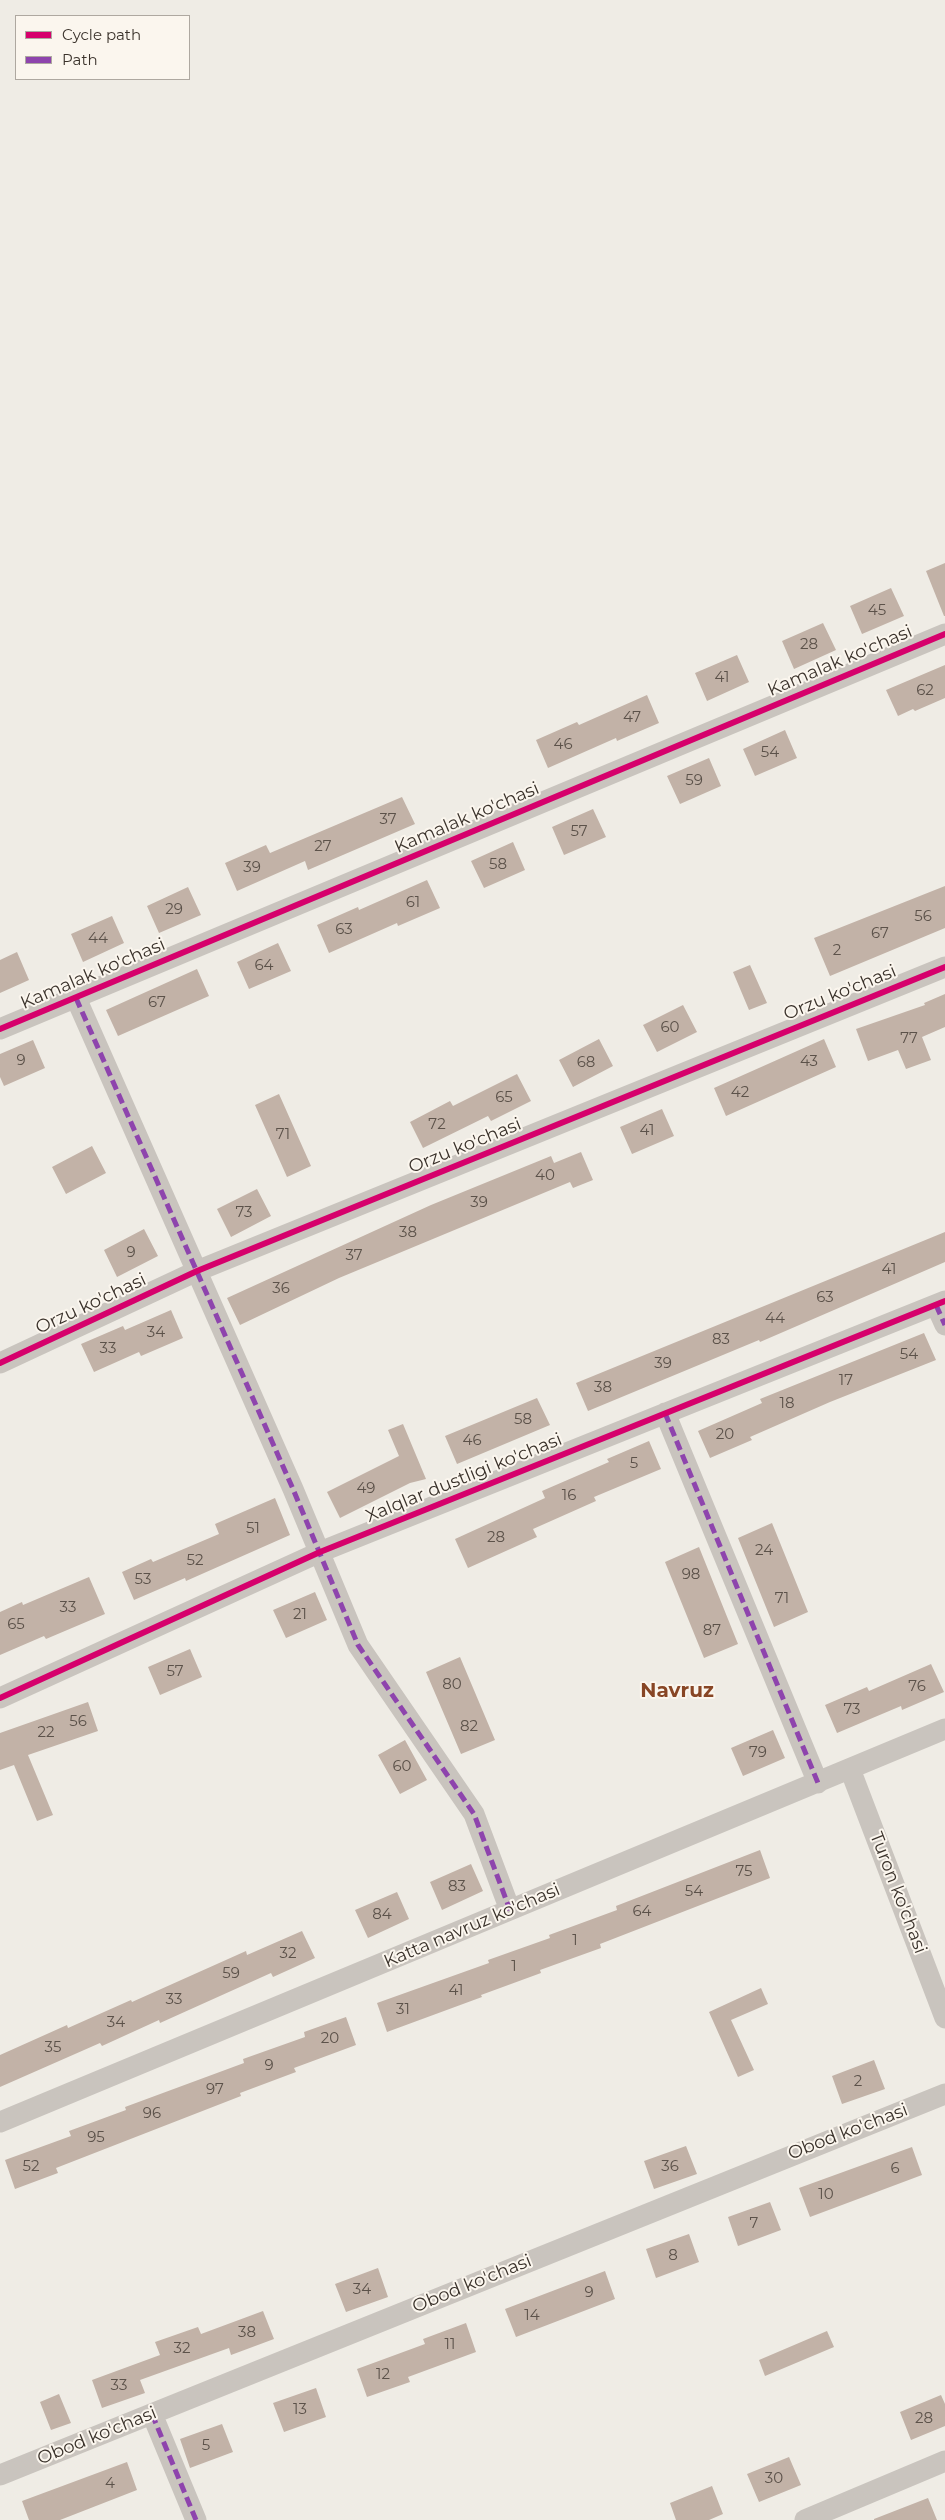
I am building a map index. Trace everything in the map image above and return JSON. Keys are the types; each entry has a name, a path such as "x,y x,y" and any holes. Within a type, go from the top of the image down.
{"street":[{"name":"Kamalak ko'chasi","path":"0,1029 945,634"},
{"name":"Orzu ko'chasi","path":"0,1363 197,1271 945,966"},
{"path":"76,998 320,1552 358,1645 474,1814 510,1910"},
{"path":"941,1303 945,1325"},
{"name":"Xalqlar dustligi ko'chasi","path":"0,1698 320,1552 941,1303"},
{"path":"665,1414 818,1783"},
{"name":"Katta navruz ko'chasi","path":"0,2122 945,1730"},
{"name":"Turon ko'chasi","path":"850,1769 945,2018"},
{"name":"Obod ko'chasi","path":"0,2476 945,2094"},
{"path":"152,2414 196,2520"},
{"path":"805,2520 945,2461"}],"building":[{"path":"945,563 945,616 944,616 926,571"},
{"path":"891,588 904,616 862,634 850,606"},
{"path":"823,623 836,650 794,669 782,641"},
{"path":"737,655 749,682 707,701 695,673"},
{"path":"945,665 945,698 898,716 886,690"},
{"path":"647,695 659,723 617,741 616,738 548,768 536,740 577,722 579,725"},
{"path":"785,730 797,758 755,776 743,749"},
{"path":"709,758 721,786 680,804 667,776"},
{"path":"402,797 415,824 308,870 305,861 237,891 225,863 266,845 270,853"},
{"path":"593,809 606,837 564,855 552,827"},
{"path":"513,842 525,870 484,888 471,861"},
{"path":"427,880 440,908 398,926 397,923 329,953 317,925 358,907 359,910"},
{"path":"945,886 945,928 830,976 814,938"},
{"path":"188,887 201,915 159,933 147,906"},
{"path":"112,916 124,943 83,962 71,934"},
{"path":"278,943 291,971 249,989 237,962"},
{"path":"17,952 29,980 0,993 0,960"},
{"path":"750,965 767,1003 749,1010 733,972"},
{"path":"197,969 209,996 118,1036 106,1010"},
{"path":"945,994 945,1027 922,1037 931,1060 906,1069 898,1050 868,1061 856,1029 925,1005 924,1003"},
{"path":"683,1005 697,1032 657,1052 643,1025"},
{"path":"599,1039 613,1066 573,1087 559,1060"},
{"path":"824,1039 836,1067 726,1116 714,1088"},
{"path":"33,1040 45,1068 4,1086 0,1077 0,1054"},
{"path":"517,1074 531,1101 491,1121 488,1116 423,1148 410,1122 450,1101 453,1106"},
{"path":"279,1094 311,1166 287,1177 255,1105"},
{"path":"662,1109 674,1136 632,1154 620,1127"},
{"path":"92,1146 106,1173 66,1194 52,1167"},
{"path":"581,1152 593,1180 573,1188 570,1182 339,1278 240,1325 227,1298 431,1205 551,1156 554,1163"},
{"path":"257,1189 271,1216 231,1237 217,1209"},
{"path":"144,1229 158,1256 117,1277 104,1250"},
{"path":"945,1232 945,1262 760,1342 759,1340 588,1411 576,1383"},
{"path":"171,1310 183,1338 141,1356 139,1352 94,1372 81,1344 123,1326 125,1330"},
{"path":"924,1333 936,1360 830,1402 750,1437 752,1440 710,1458 698,1431 762,1403 760,1399"},
{"path":"537,1398 550,1425 457,1464 445,1436"},
{"path":"403,1424 426,1479 410,1483 340,1518 327,1492 399,1456 388,1430"},
{"path":"649,1441 661,1469 594,1497 596,1501 533,1529 537,1537 468,1568 455,1539 545,1498 542,1491 609,1462 607,1459"},
{"path":"275,1498 290,1535 186,1581 185,1578 134,1600 122,1572 151,1559 153,1562 219,1534 215,1524"},
{"path":"772,1523 808,1612 774,1627 738,1538"},
{"path":"699,1547 738,1644 704,1658 665,1562"},
{"path":"89,1577 105,1614 46,1639 44,1636 0,1655 0,1612 22,1602 23,1605"},
{"path":"315,1592 327,1620 286,1638 273,1610"},
{"path":"190,1649 202,1677 160,1695 148,1667"},
{"path":"460,1657 495,1740 461,1754 426,1672"},
{"path":"931,1664 944,1692 902,1710 901,1706 837,1733 825,1705 867,1687 869,1691"},
{"path":"88,1702 98,1731 28,1755 53,1815 37,1821 14,1765 0,1770 0,1733"},
{"path":"773,1730 785,1758 743,1776 731,1748"},
{"path":"405,1740 427,1780 400,1794 378,1755"},
{"path":"760,1850 770,1878 600,1944 601,1948 540,1970 541,1973 481,1995 482,1997 387,2032 377,2003 489,1963 488,1960 550,1938 549,1935 617,1910 616,1906"},
{"path":"471,1864 483,1891 442,1910 430,1882"},
{"path":"397,1892 409,1919 368,1938 355,1910"},
{"path":"302,1931 315,1958 273,1977 271,1973 160,2023 159,2020 102,2046 100,2043 0,2087 0,2055 67,2025 68,2028 131,2000 132,2002 246,1951 247,1955"},
{"path":"761,1988 768,2004 731,2020 754,2070 738,2077 709,2012"},
{"path":"346,2017 356,2045 294,2068 296,2072 240,2093 241,2096 56,2168 58,2173 15,2189 5,2160 71,2136 69,2131 126,2110 125,2107 244,2063 243,2059 305,2037 304,2032"},
{"path":"874,2060 885,2089 842,2104 832,2076"},
{"path":"686,2146 697,2174 654,2189 644,2161"},
{"path":"912,2147 922,2175 810,2217 799,2188"},
{"path":"770,2202 781,2230 738,2246 728,2217"},
{"path":"689,2234 699,2262 656,2278 646,2249"},
{"path":"378,2268 388,2297 346,2312 335,2284"},
{"path":"605,2271 615,2299 516,2337 505,2309"},
{"path":"263,2311 274,2339 231,2355 229,2348 140,2380 145,2393 102,2408 92,2380 160,2355 155,2342 198,2327 201,2334"},
{"path":"466,2323 476,2352 408,2377 410,2382 367,2397 357,2369 425,2344 423,2339"},
{"path":"827,2331 834,2347 765,2376 759,2360"},
{"path":"316,2388 326,2417 284,2432 273,2403"},
{"path":"59,2394 71,2423 51,2430 40,2402"},
{"path":"941,2395 945,2404 945,2426 911,2440 900,2412"},
{"path":"222,2424 233,2452 190,2468 180,2439"},
{"path":"789,2457 801,2485 759,2502 747,2474"},
{"path":"127,2462 137,2490 60,2520 29,2520 22,2501"},
{"path":"712,2486 723,2514 709,2520 676,2520 670,2503"},
{"path":"928,2498 937,2520 874,2520 874,2519"}],"marked path":[{"path":"76,998 293,1489 358,1645 474,1814 510,1910"},
{"path":"936,1305 945,1325"},
{"path":"665,1413 818,1783"},
{"path":"152,2414 196,2520"}],"cycle path":[{"path":"0,1029 945,634"},
{"path":"0,1363 197,1271 945,967"},
{"path":"0,1698 320,1552 945,1301"}],"district":[{"name":"Navruz","path":"677,1691"}]}
